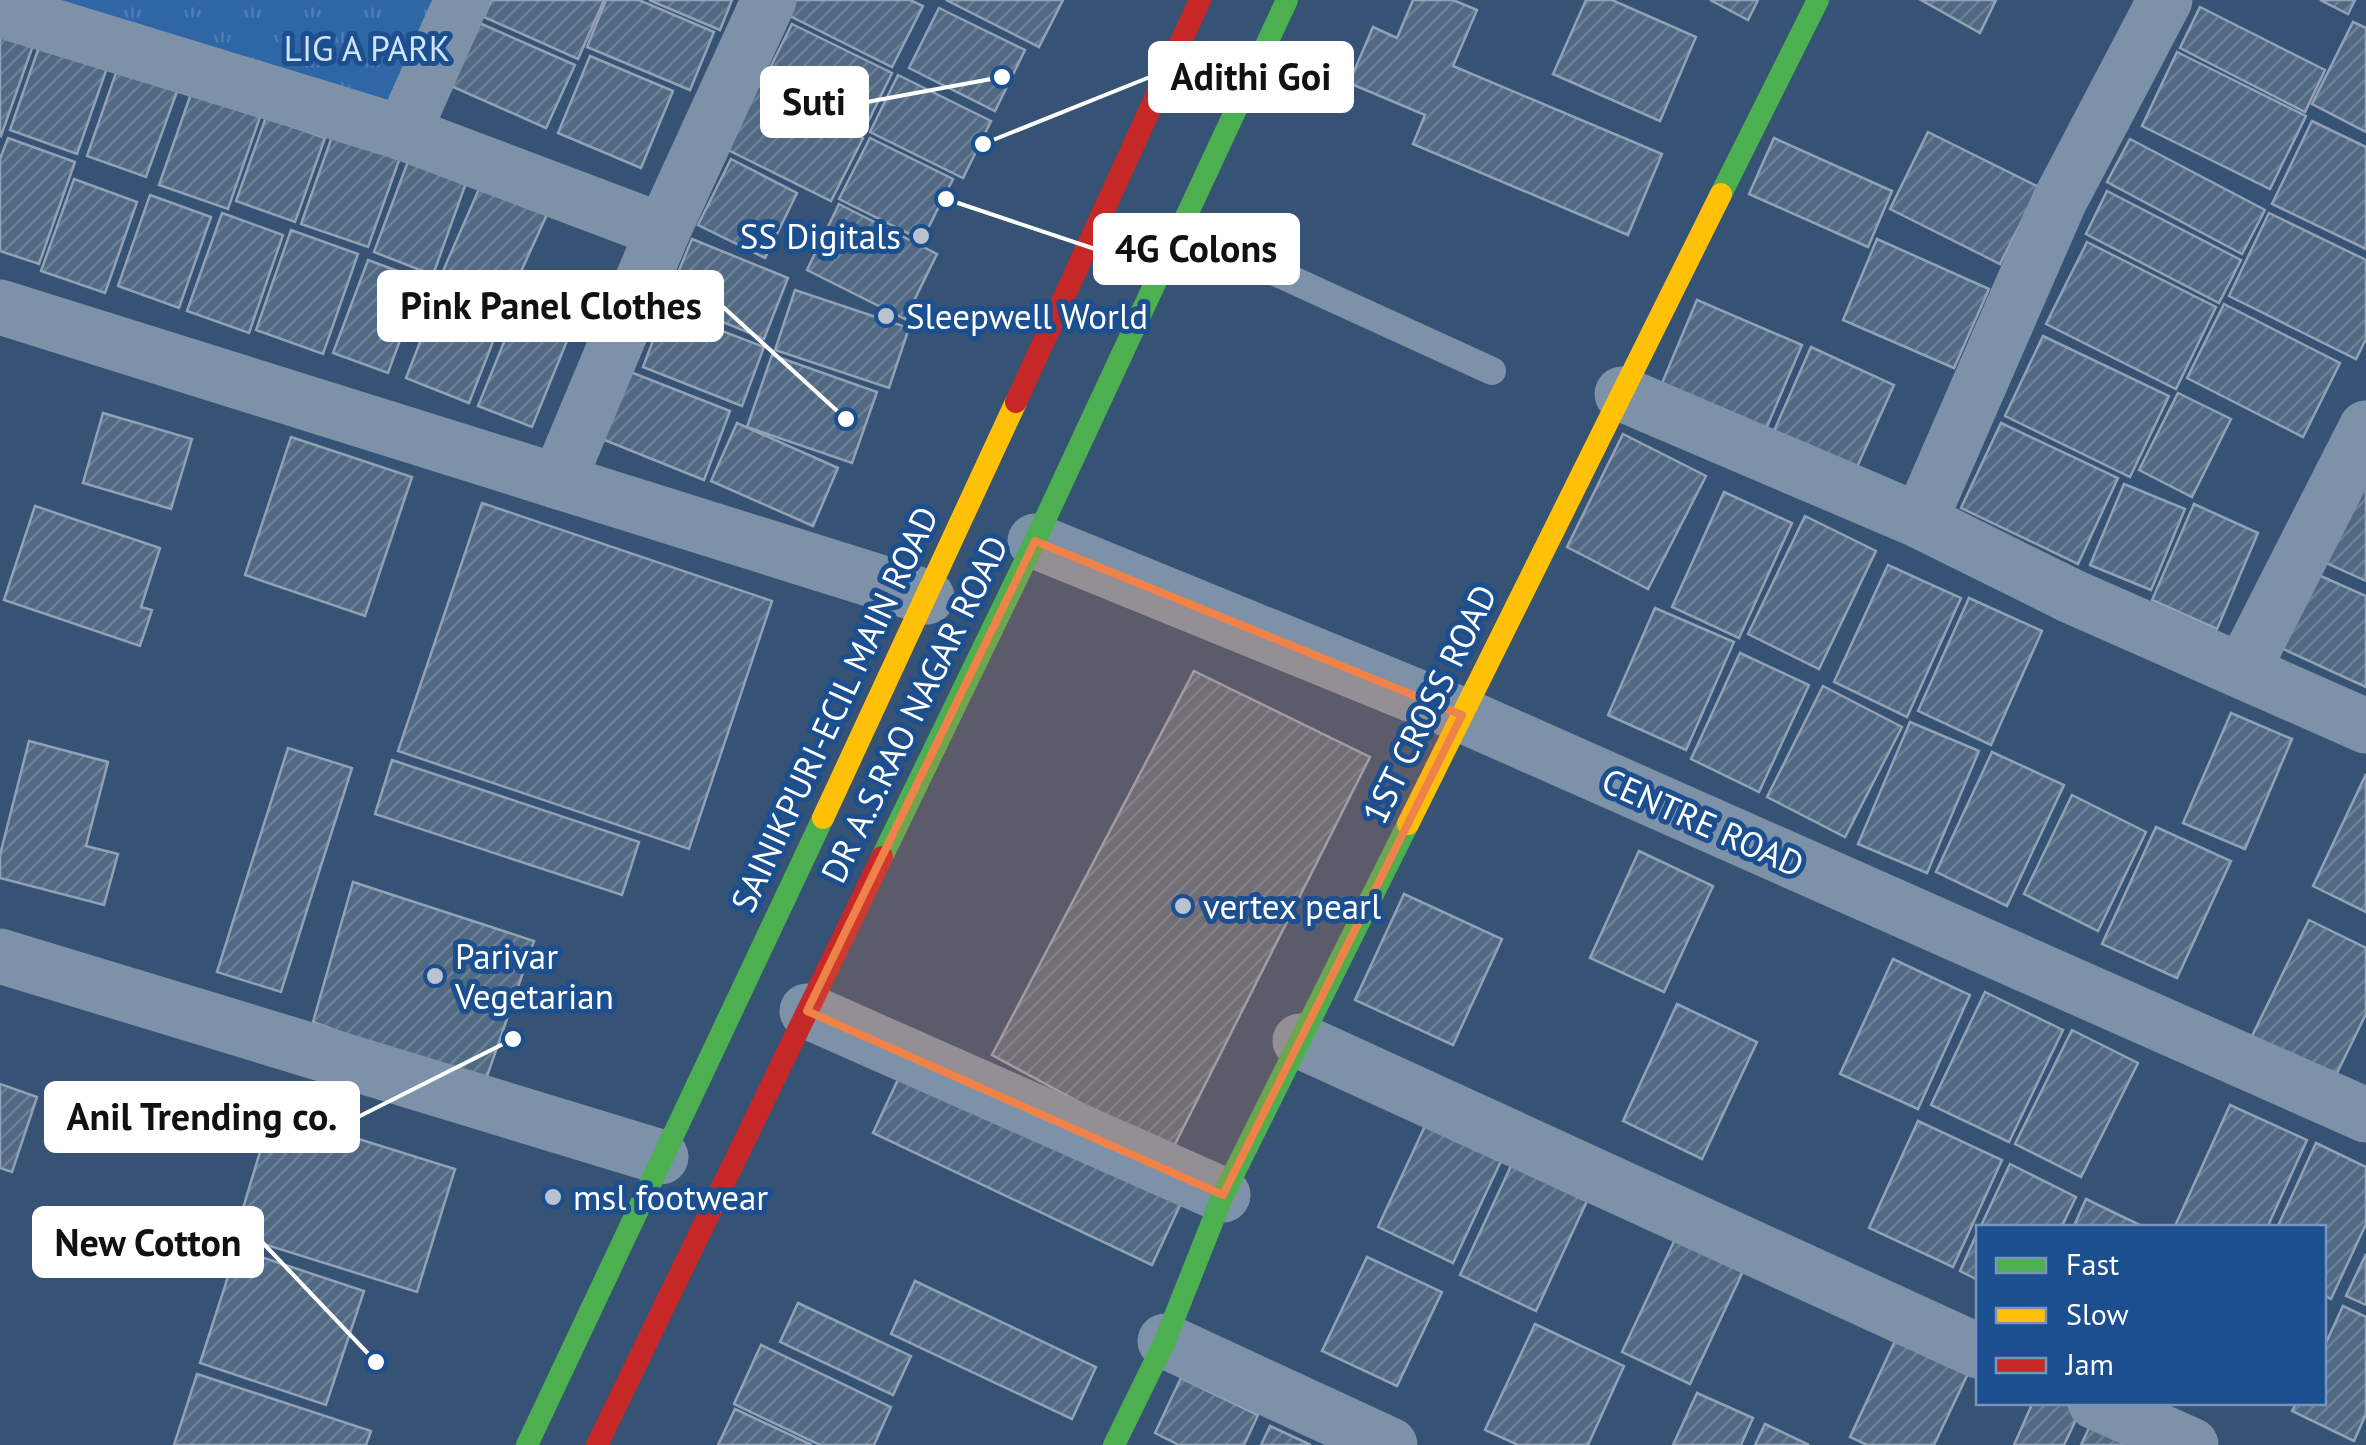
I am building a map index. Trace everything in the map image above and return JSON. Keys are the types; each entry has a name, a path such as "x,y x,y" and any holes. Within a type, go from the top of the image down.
{"main road":[{"name":"SAINIKPURI-ECIL MAIN ROAD","path":"527,1445 927,597 1200,0"},
{"name":"DR A.S.RAO NAGAR ROAD","path":"597,1445 1035,540 1288,0"},
{"name":"1ST CROSS ROAD","path":"1114,1445 1164,1341 1223,1194 1818,0"}],"street":[{"path":"403,133 462,0"},
{"path":"558,482 663,231 769,0"},
{"path":"1920,521 2059,202 2166,0"},
{"path":"0,10 403,133 663,231"},
{"path":"0,307 927,597"},
{"path":"1622,394 1920,521 2071,596 2366,726"},
{"path":"2243,670 2366,428"},
{"name":"CENTRE ROAD","path":"1035,540 1462,716 2366,1116"},
{"path":"0,956 661,1157"},
{"path":"807,1011 1223,1194"},
{"path":"1300,1041 1976,1349"},
{"path":"1164,1341 1390,1445"},
{"path":"2102,1405 2190,1445"}],"lane":[{"path":"1181,229 1492,371"}],"highlighted area":[{"path":"1035,541 1462,715 1223,1195 807,1011"}],"green space":[{"name":"LIG A PARK","path":"36,0 441,0 393,106"}],"building":[{"path":"491,0 604,0 578,59 484,17"},
{"path":"606,0 639,0 714,32 690,90 587,47"},
{"path":"649,0 732,0 720,30"},
{"path":"796,0 910,0 923,6 892,67 788,15"},
{"path":"946,0 1063,0 1039,47"},
{"path":"1413,0 1453,0 1477,10 1453,66 1662,154 1628,235 1413,144 1425,115 1349,83 1373,27 1397,38"},
{"path":"1586,0 1612,0 1696,37 1660,121 1553,74"},
{"path":"1710,0 1758,0 1748,20"},
{"path":"1921,0 1996,0 1980,33"},
{"path":"2320,0 2355,0 2348,14"},
{"path":"2200,7 2325,70 2305,112 2180,48"},
{"path":"939,8 1025,50 995,111 909,68"},
{"path":"477,22 575,65 546,128 449,85"},
{"path":"2353,22 2366,28 2366,132 2312,104"},
{"path":"0,24 36,37 1,136 0,135"},
{"path":"792,24 892,73 863,132 763,82"},
{"path":"41,41 108,65 77,154 10,130"},
{"path":"2177,52 2306,116 2270,189 2142,126"},
{"path":"590,56 673,91 641,168 558,133"},
{"path":"119,64 179,86 146,177 87,156"},
{"path":"898,75 991,121 963,178 870,132"},
{"path":"757,85 863,138 831,201 726,149"},
{"path":"192,91 260,117 228,209 159,185"},
{"path":"266,117 325,138 295,222 236,201"},
{"path":"2312,121 2366,147 2366,249 2272,204"},
{"path":"335,128 402,152 368,247 301,224"},
{"path":"1928,132 2039,187 2000,264 1890,209"},
{"path":"8,138 75,162 39,264 0,251 0,159"},
{"path":"870,138 953,179 922,240 839,199"},
{"path":"1774,138 1892,191 1868,247 1749,194"},
{"path":"2130,139 2265,210 2242,254 2107,182"},
{"path":"413,148 471,169 433,275 374,252"},
{"path":"731,159 797,193 765,258 698,225"},
{"path":"74,179 137,202 105,293 41,271"},
{"path":"483,180 549,210 508,300 443,271"},
{"path":"2107,191 2241,260 2219,303 2086,234"},
{"path":"150,195 211,217 179,308 118,286"},
{"path":"839,204 937,254 905,319 807,270"},
{"path":"222,213 283,235 249,333 187,311"},
{"path":"2269,213 2366,260 2366,339 2356,359 2229,296"},
{"path":"291,230 358,254 323,354 256,330"},
{"path":"692,239 788,278 764,339 667,299"},
{"path":"1877,239 1989,289 1954,368 1843,320"},
{"path":"2087,242 2216,307 2176,389 2046,324"},
{"path":"368,260 422,280 388,373 333,353"},
{"path":"442,286 505,311 469,403 406,378"},
{"path":"795,290 909,328 889,388 775,350"},
{"path":"1697,300 1802,345 1766,429 1662,383"},
{"path":"2224,304 2340,363 2303,437 2187,378"},
{"path":"665,309 764,347 742,406 643,367"},
{"path":"517,310 571,331 532,427 478,406"},
{"path":"2043,336 2169,396 2130,477 2005,416"},
{"path":"1811,347 1894,385 1856,469 1774,431"},
{"path":"772,355 877,392 852,463 747,427"},
{"path":"628,371 730,411 704,480 602,439"},
{"path":"2178,393 2231,419 2192,497 2139,470"},
{"path":"103,413 192,439 171,509 83,483"},
{"path":"737,423 838,468 813,526 711,481"},
{"path":"2001,423 2118,478 2078,564 1961,508"},
{"path":"1623,434 1706,476 1648,589 1567,547"},
{"path":"291,437 412,477 365,616 245,575"},
{"path":"2366,483 2366,581 2326,563"},
{"path":"2124,484 2185,509 2151,590 2090,565"},
{"path":"1724,492 1792,523 1739,638 1672,607"},
{"path":"482,503 772,601 689,849 398,751"},
{"path":"2194,504 2258,533 2217,629 2152,600"},
{"path":"35,506 160,548 141,607 152,610 140,646 4,600"},
{"path":"1805,516 1876,551 1819,669 1748,634"},
{"path":"1888,565 1961,598 1907,717 1834,682"},
{"path":"2314,573 2366,596 2366,687 2281,648"},
{"path":"1969,598 2042,631 1991,745 1918,711"},
{"path":"1655,608 1734,642 1686,750 1608,715"},
{"path":"1740,653 1809,685 1759,792 1691,759"},
{"name":"vertex pearl","path":"1194,671 1370,757 1171,1152 992,1055"},
{"path":"1823,686 1902,727 1845,837 1767,797"},
{"path":"2231,713 2292,739 2245,849 2183,823"},
{"path":"1910,722 1979,751 1927,873 1858,844"},
{"path":"29,741 108,762 86,846 118,854 104,905 0,878 0,855"},
{"path":"288,748 352,768 281,992 217,972"},
{"path":"1992,752 2064,785 2007,906 1936,872"},
{"path":"392,760 639,842 622,895 375,814"},
{"path":"2366,774 2366,912 2313,886"},
{"path":"2072,795 2146,832 2098,931 2024,894"},
{"path":"2156,827 2231,861 2177,978 2102,944"},
{"path":"1639,851 1713,886 1664,992 1590,958"},
{"path":"353,882 534,941 484,1085 313,1022"},
{"path":"1404,894 1502,939 1453,1045 1355,1000"},
{"path":"2309,920 2366,948 2366,1014 2332,1083 2249,1042"},
{"path":"1893,959 1970,995 1918,1109 1840,1074"},
{"path":"1985,992 2063,1030 2009,1142 1931,1105"},
{"path":"1677,1004 1757,1042 1702,1159 1623,1121"},
{"path":"2072,1030 2138,1063 2081,1177 2015,1144"},
{"path":"902,1071 1181,1203 1152,1265 873,1133"},
{"path":"0,1084 37,1097 12,1172 0,1168"},
{"path":"2230,1105 2307,1140 2268,1225 2175,1225"},
{"path":"272,1112 455,1169 417,1292 235,1235"},
{"path":"1918,1121 2002,1160 1953,1267 1869,1228"},
{"path":"1425,1126 1501,1161 1453,1263 1378,1227"},
{"path":"2316,1143 2366,1167 2366,1224 2331,1299 2326,1296 2326,1225 2278,1225"},
{"path":"2010,1164 2076,1197 2062,1225 1981,1225"},
{"path":"1511,1166 1587,1201 1536,1311 1460,1275"},
{"path":"2086,1199 2140,1225 2074,1225"},
{"path":"1678,1233 1746,1265 1690,1384 1622,1352"},
{"path":"1976,1235 1976,1279 1960,1271"},
{"path":"237,1249 364,1291 326,1405 200,1363"},
{"path":"2366,1254 2366,1305 2346,1296"},
{"path":"1367,1257 1442,1292 1397,1386 1322,1351"},
{"path":"915,1281 1096,1367 1072,1419 891,1334"},
{"path":"798,1303 911,1356 893,1395 780,1342"},
{"path":"2343,1306 2366,1317 2366,1414 2354,1441 2292,1411 2295,1405 2326,1405 2326,1343"},
{"path":"1535,1324 1624,1366 1588,1445 1518,1445 1485,1430"},
{"path":"1902,1326 1974,1361 1934,1445 1867,1445 1850,1437"},
{"path":"761,1345 891,1407 874,1445 820,1445 734,1404"},
{"path":"197,1374 371,1431 366,1445 174,1445"},
{"path":"1181,1378 1258,1415 1244,1445 1179,1445 1155,1433"},
{"path":"1697,1393 1753,1418 1741,1445 1673,1445"},
{"path":"2032,1405 2067,1405 2080,1411 2064,1445 2014,1445"},
{"path":"735,1409 812,1445 718,1445"},
{"path":"1765,1424 1809,1445 1755,1445"},
{"path":"2091,1424 2135,1445 2081,1445"},
{"path":"1270,1426 1311,1445 1261,1445"}],"traffic: fast":[{"path":"882,857 1035,541 1287,0"},
{"path":"1721,194 1818,0"},
{"path":"527,1445 823,818"},
{"path":"1114,1445 1165,1341 1223,1195 1408,824"}],"traffic: slow":[{"path":"1408,824 1721,194"},
{"path":"823,818 1016,402"}],"traffic: jam":[{"path":"1016,402 1200,0"},
{"path":"597,1445 882,857"}],"place":[{"name":"Suti","path":"1002,77"},
{"name":"Adithi Goi","path":"983,144"},
{"name":"4G Colons","path":"946,199"},
{"name":"SS Digitals","path":"921,236"},
{"name":"Sleepwell World","path":"886,316"},
{"name":"Pink Panel Clothes","path":"846,419"},
{"name":"vertex pearl","path":"1183,906"},
{"name":"Parivar Vegetarian","path":"435,976"},
{"name":"Anil Trending co.","path":"513,1039"},
{"name":"msl footwear","path":"553,1197"},
{"name":"New Cotton","path":"376,1362"}]}
